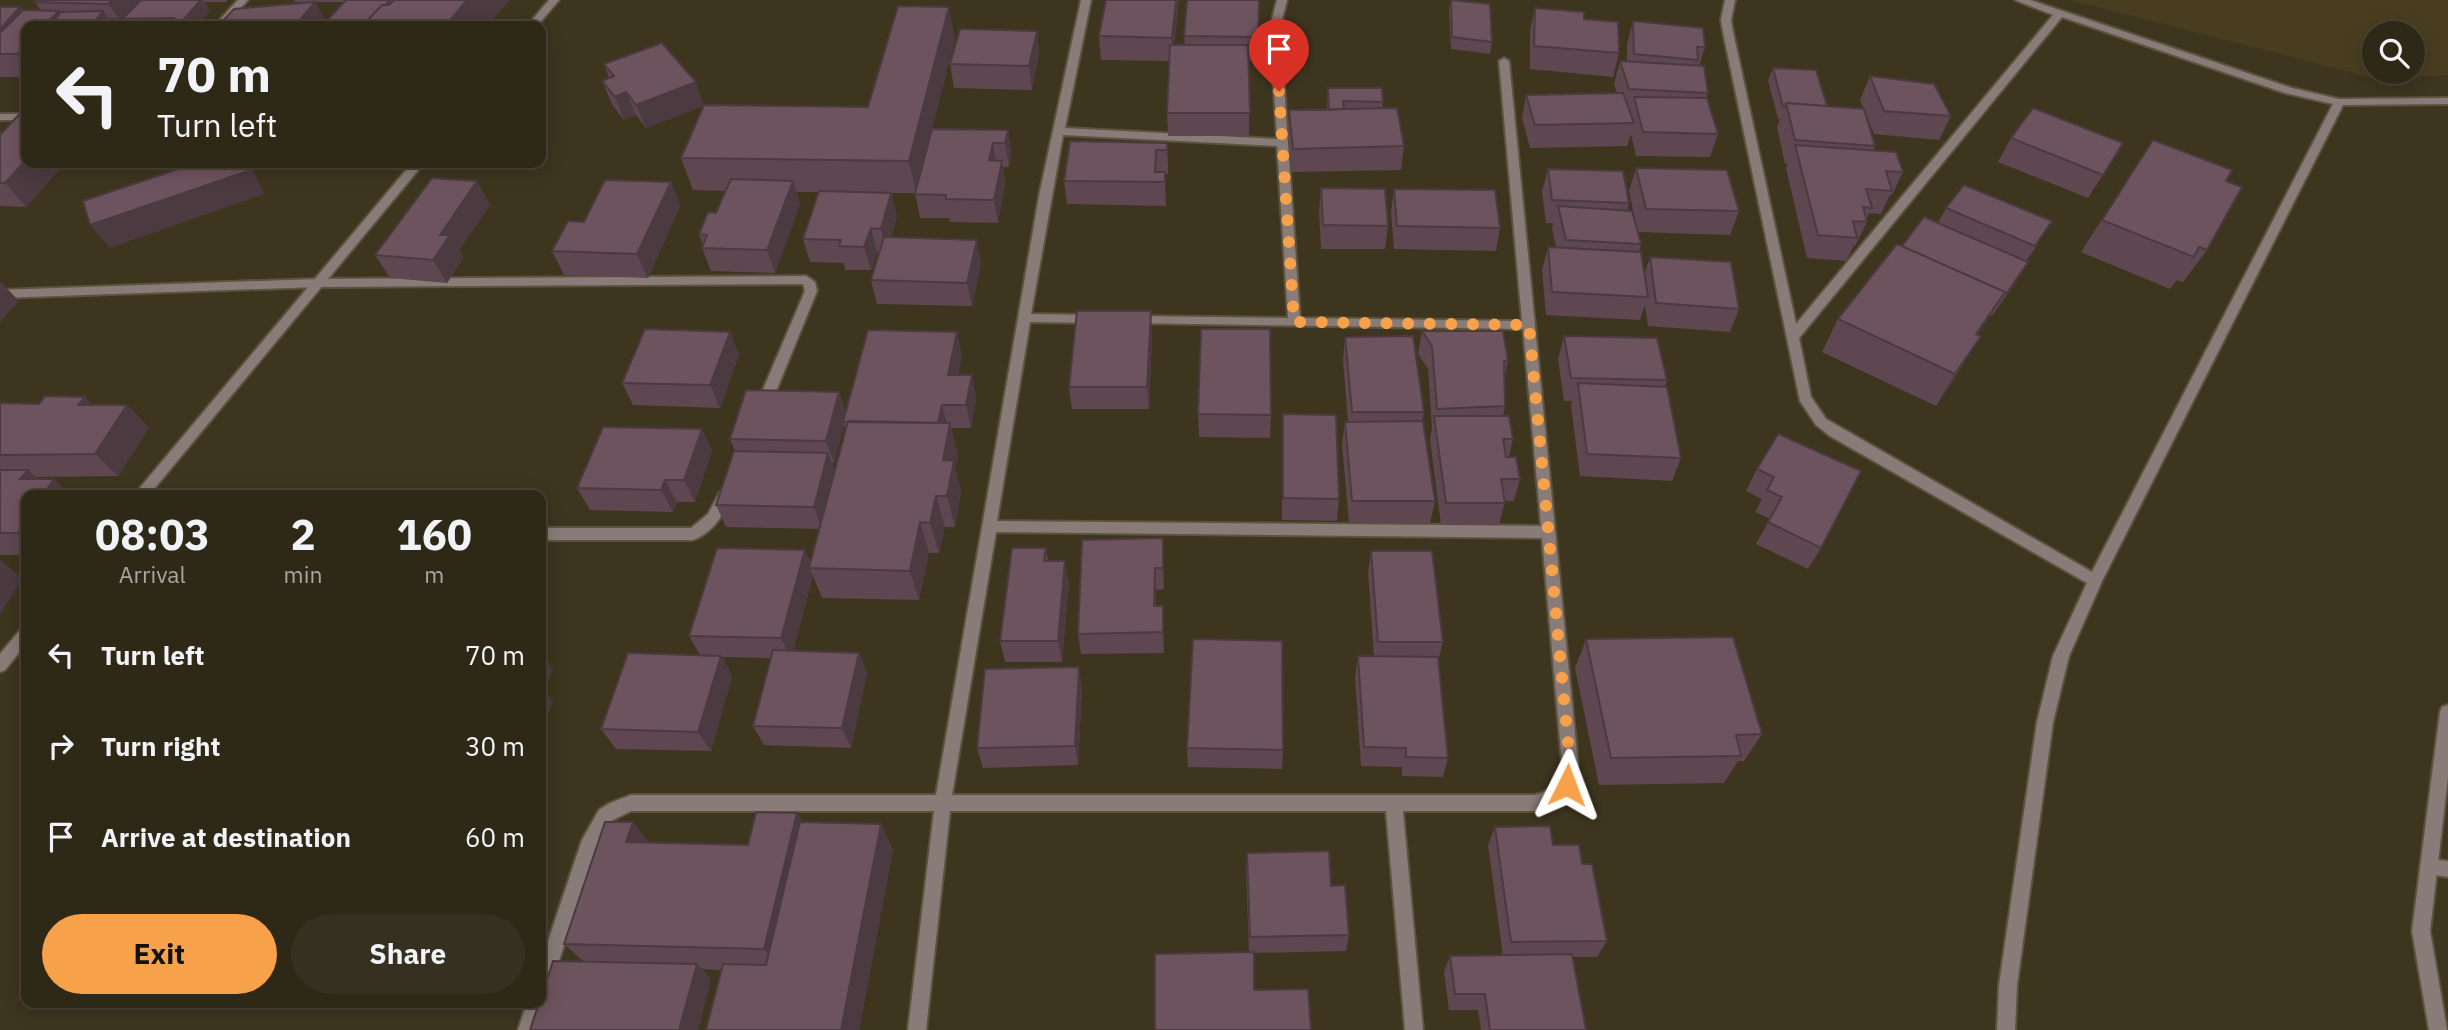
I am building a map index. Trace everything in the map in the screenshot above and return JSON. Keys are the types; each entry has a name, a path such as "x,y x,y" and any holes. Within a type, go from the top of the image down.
{"street":[{"path":"224,21 243,0"},
{"path":"536,21 554,0"},
{"path":"916,1030 943,802 1045,196 1087,0"},
{"path":"1282,0 1275,27 1294,322"},
{"path":"1730,0 1726,20 1728,32 1805,398 1821,422 2095,581"},
{"path":"2020,0 2289,91 2339,102 2448,101"},
{"path":"1792,337 2060,13"},
{"path":"546,973 590,841 599,822 613,808 631,803 1535,803 1554,797 1567,785 1570,764 1504,61"},
{"path":"2006,1030 2008,985 2045,722 2061,656 2095,581 2339,102"},
{"path":"0,117 21,117"},
{"path":"1059,131 1283,142"},
{"path":"145,490 414,168"},
{"path":"0,294 317,283 806,280 811,285 811,291 759,415"},
{"path":"1025,318 1529,325"},
{"path":"546,534 694,534 708,526 717,514 733,477"},
{"path":"989,526 1549,532"},
{"path":"0,665 21,639"},
{"path":"2438,1030 2421,931 2448,712"},
{"path":"1394,803 1414,1030"},
{"path":"2428,867 2448,869"},
{"path":"527,1030 534,1008"}],"shaded area":[{"path":"2070,0 2448,0 2448,75 2425,77 2425,21 2362,21 2362,75"}],"building":[{"path":"112,0 108,4 35,2"},
{"path":"141,0 201,0 182,21 176,21 174,18 122,19"},
{"path":"346,0 390,0 367,21 327,21"},
{"path":"394,0 467,0 449,21 367,21 382,5 389,5"},
{"path":"1106,0 1176,0 1172,38 1099,36"},
{"path":"1187,0 1259,0 1258,37 1184,36"},
{"path":"1451,0 1490,4 1492,42 1452,37"},
{"path":"315,2 299,21 223,21 234,9"},
{"path":"898,6 949,7 909,161 681,158 704,105 868,107"},
{"path":"0,7 20,7 0,29"},
{"path":"1535,8 1584,12 1584,19 1618,22 1619,53 1534,46"},
{"path":"23,10 59,11 49,21 21,21 21,50 17,54 0,54 0,33"},
{"path":"103,11 95,21 53,21 61,12"},
{"path":"174,18 171,21 104,21"},
{"path":"1633,21 1703,28 1705,47 1697,47 1698,60 1634,54"},
{"path":"960,29 1037,31 1029,66 950,64"},
{"path":"662,43 696,82 636,105 626,92 615,97 602,81 614,76 604,64"},
{"path":"1170,45 1248,45 1250,113 1167,113"},
{"path":"1620,61 1704,66 1708,93 1629,89"},
{"path":"1773,68 1816,70 1827,106 1786,103 1783,107"},
{"path":"1870,76 1934,84 1951,116 1884,111"},
{"path":"1328,88 1382,88 1383,102 1343,101 1344,109 1329,110"},
{"path":"1623,93 1634,123 1535,125 1526,95"},
{"path":"1634,97 1707,98 1718,134 1643,132"},
{"path":"1786,103 1864,109 1875,146 1795,140"},
{"path":"1397,108 1404,146 1293,149 1289,110"},
{"path":"2033,108 2123,143 2103,175 2011,138"},
{"path":"21,112 21,165 5,183 0,183 0,135"},
{"path":"932,129 1008,130 1005,143 993,143 989,160 1002,161 994,200 946,199 946,195 915,194"},
{"path":"2153,140 2232,170 2226,181 2242,187 2207,250 2199,247 2194,257 2102,220"},
{"path":"1070,141 1167,143 1167,150 1156,150 1155,172 1165,172 1165,182 1064,181"},
{"path":"1795,145 1896,152 1903,172 1886,171 1892,191 1866,189 1872,208 1863,207 1867,222 1853,221 1857,238 1818,235"},
{"path":"181,168 246,168 248,171 90,225 83,201"},
{"path":"1636,168 1727,170 1739,211 1646,209"},
{"path":"1548,169 1623,171 1629,203 1552,200"},
{"path":"432,178 477,181 440,235 450,235 433,260 375,255"},
{"path":"731,179 793,181 767,250 702,248 707,235 699,234 708,212 716,213"},
{"path":"605,180 671,182 637,254 552,251 568,221 584,222"},
{"path":"1964,185 2052,221 2035,246 1946,208"},
{"path":"1321,188 1385,189 1388,226 1323,225"},
{"path":"1394,189 1495,190 1500,228 1397,226"},
{"path":"819,191 891,193 881,229 871,228 864,247 839,246 841,240 803,239"},
{"path":"1558,206 1632,211 1641,244 1566,240"},
{"path":"1924,217 2028,262 2007,293 1902,246"},
{"path":"884,237 977,240 967,283 871,280"},
{"path":"1897,244 2005,292 1976,334 1981,336 1955,374 1838,319"},
{"path":"1548,247 1641,252 1648,297 1552,292"},
{"path":"1650,257 1731,262 1739,309 1656,303"},
{"path":"1077,311 1151,311 1147,387 1069,387"},
{"path":"645,329 730,332 710,385 622,383"},
{"path":"1201,329 1270,329 1271,415 1198,414"},
{"path":"868,330 957,332 948,375 972,375 966,405 942,405 938,423 843,422"},
{"path":"1422,331 1503,331 1508,361 1504,361 1505,406 1437,409 1432,346"},
{"path":"1413,336 1424,412 1352,412 1345,337"},
{"path":"1564,336 1657,338 1667,380 1571,378"},
{"path":"1578,383 1667,387 1681,458 1587,454"},
{"path":"746,390 839,392 826,441 730,439"},
{"path":"45,396 85,397 78,405 127,405 95,454 0,455 0,403 39,404"},
{"path":"1283,414 1336,415 1339,499 1283,498"},
{"path":"1434,416 1509,416 1513,439 1503,439 1506,457 1516,457 1520,479 1501,479 1505,503 1446,503"},
{"path":"848,421 950,423 943,460 954,461 947,496 936,496 930,523 920,522 910,571 809,568"},
{"path":"1423,421 1435,501 1352,501 1345,422"},
{"path":"603,427 702,429 684,480 665,480 661,490 577,488"},
{"path":"1778,434 1861,471 1821,548 1768,522 1782,497 1767,490 1774,477 1757,469"},
{"path":"734,451 828,453 814,507 716,505"},
{"path":"0,470 28,470 20,479 54,479 46,490 21,490 21,528 18,533 0,533"},
{"path":"1163,538 1163,568 1155,568 1154,606 1163,606 1163,632 1078,634 1082,540"},
{"path":"717,548 805,550 781,638 689,636"},
{"path":"1012,548 1046,548 1044,561 1065,561 1058,641 1000,641"},
{"path":"1371,551 1432,551 1443,642 1378,642"},
{"path":"1733,637 1762,734 1736,735 1741,756 1611,758 1586,639"},
{"path":"1193,639 1282,641 1283,750 1187,748"},
{"path":"773,650 859,653 842,728 753,726"},
{"path":"628,653 721,656 698,732 601,729"},
{"path":"1358,656 1438,657 1448,758 1406,757 1406,748 1364,747"},
{"path":"1079,667 1075,746 977,748 985,669"},
{"path":"756,812 797,813 764,949 564,944 605,822 633,822 626,842 748,845"},
{"path":"800,822 881,824 841,1030 706,1030 723,964 766,965"},
{"path":"1550,826 1553,845 1579,845 1582,864 1592,864 1607,941 1511,942 1495,827"},
{"path":"1329,851 1331,886 1345,885 1349,935 1250,937 1247,853"},
{"path":"1254,952 1254,990 1308,989 1311,1030 1155,1030 1155,954"},
{"path":"1572,954 1586,1030 1490,1030 1485,994 1455,994 1450,956"},
{"path":"553,961 697,964 679,1030 530,1030 537,1008 546,1008 546,983"}],"route":[{"path":"1279,91 1294,322 1529,325 1570,764 1567,785"}]}
